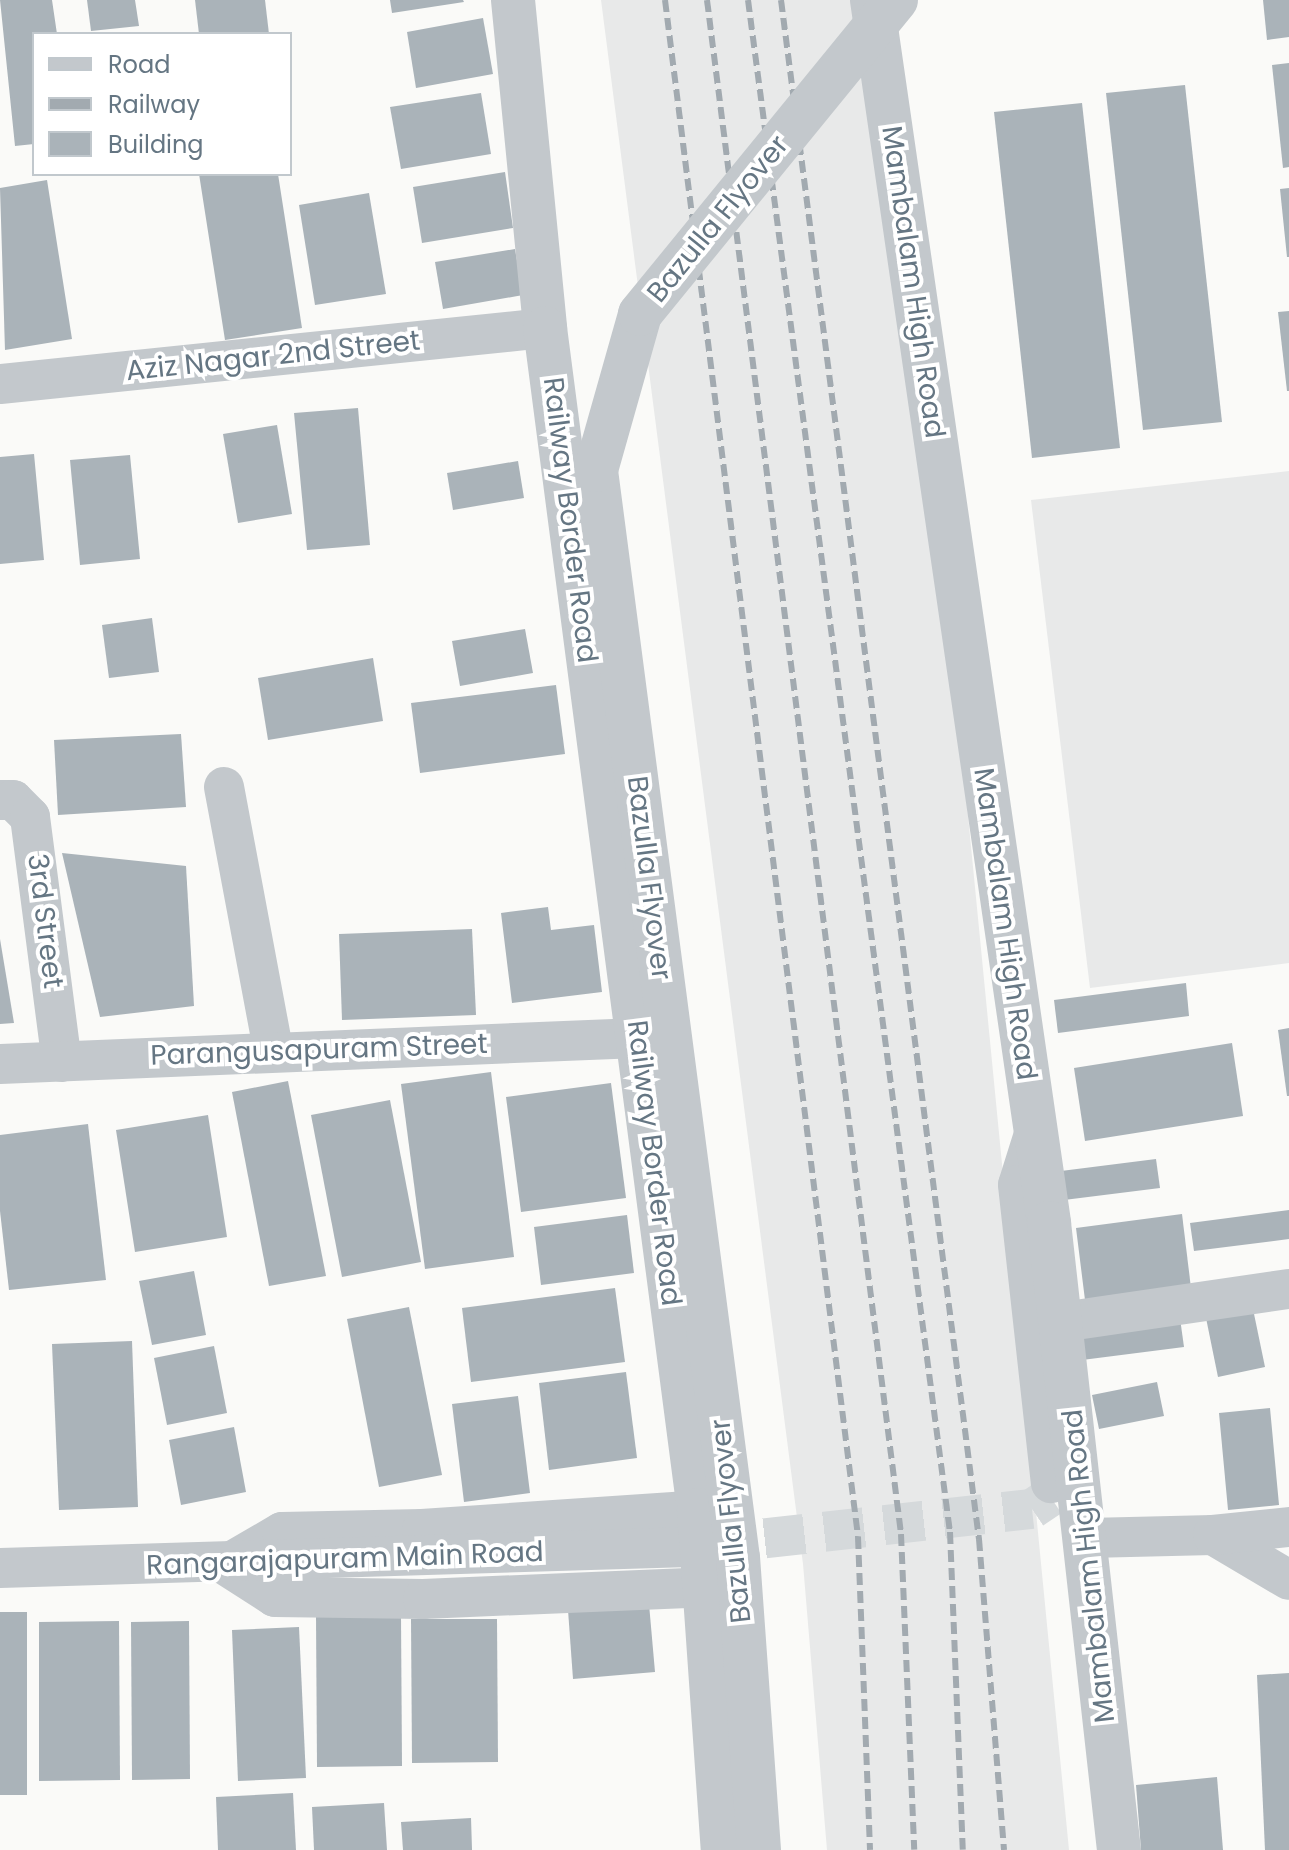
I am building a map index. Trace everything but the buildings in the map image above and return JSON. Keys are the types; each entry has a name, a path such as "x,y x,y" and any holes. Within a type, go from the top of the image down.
{"street":[{"name":"Railway Border Road","path":"513,0 545,328 638,1038 694,1528 706,1587 723,1850"},
{"name":"Mambalam High Road","path":"883,2 1034,1134 1062,1322 1088,1538 1119,1850"},
{"name":"Bazulla Flyover","path":"759,1850 738,1558 596,470 640,314 883,2"},
{"name":"Aziz Nagar 2nd Street","path":"0,384 545,328"},
{"path":"224,787 273,1050"},
{"name":"3rd Street","path":"0,800 13,800 30,817 62,1062"},
{"name":"Parangusapuram Street","path":"0,1064 273,1050 638,1038"},
{"path":"1034,1134 1018,1185 1051,1483"},
{"path":"1062,1322 1289,1289"},
{"path":"1088,1538 1213,1535 1289,1527"},
{"path":"694,1528 282,1532 225,1565 275,1597 423,1599 706,1587"},
{"path":"1213,1535 1289,1580"},
{"name":"Rangarajapuram Main Road","path":"0,1568 225,1565"}],"shaded area":[{"path":"601,0 857,0 957,703 1069,1850 827,1850 803,1564"},
{"path":"1289,471 1289,963 1090,988 1031,500"}],"tunnel":[{"path":"705,1545 1032,1509 1050,1497 1051,1483"}],"railway":[{"path":"665,0 858,1537 870,1850"},
{"path":"707,0 901,1534 914,1850"},
{"path":"748,0 950,1532 963,1850"},
{"path":"781,0 979,1539 1004,1850"}]}
